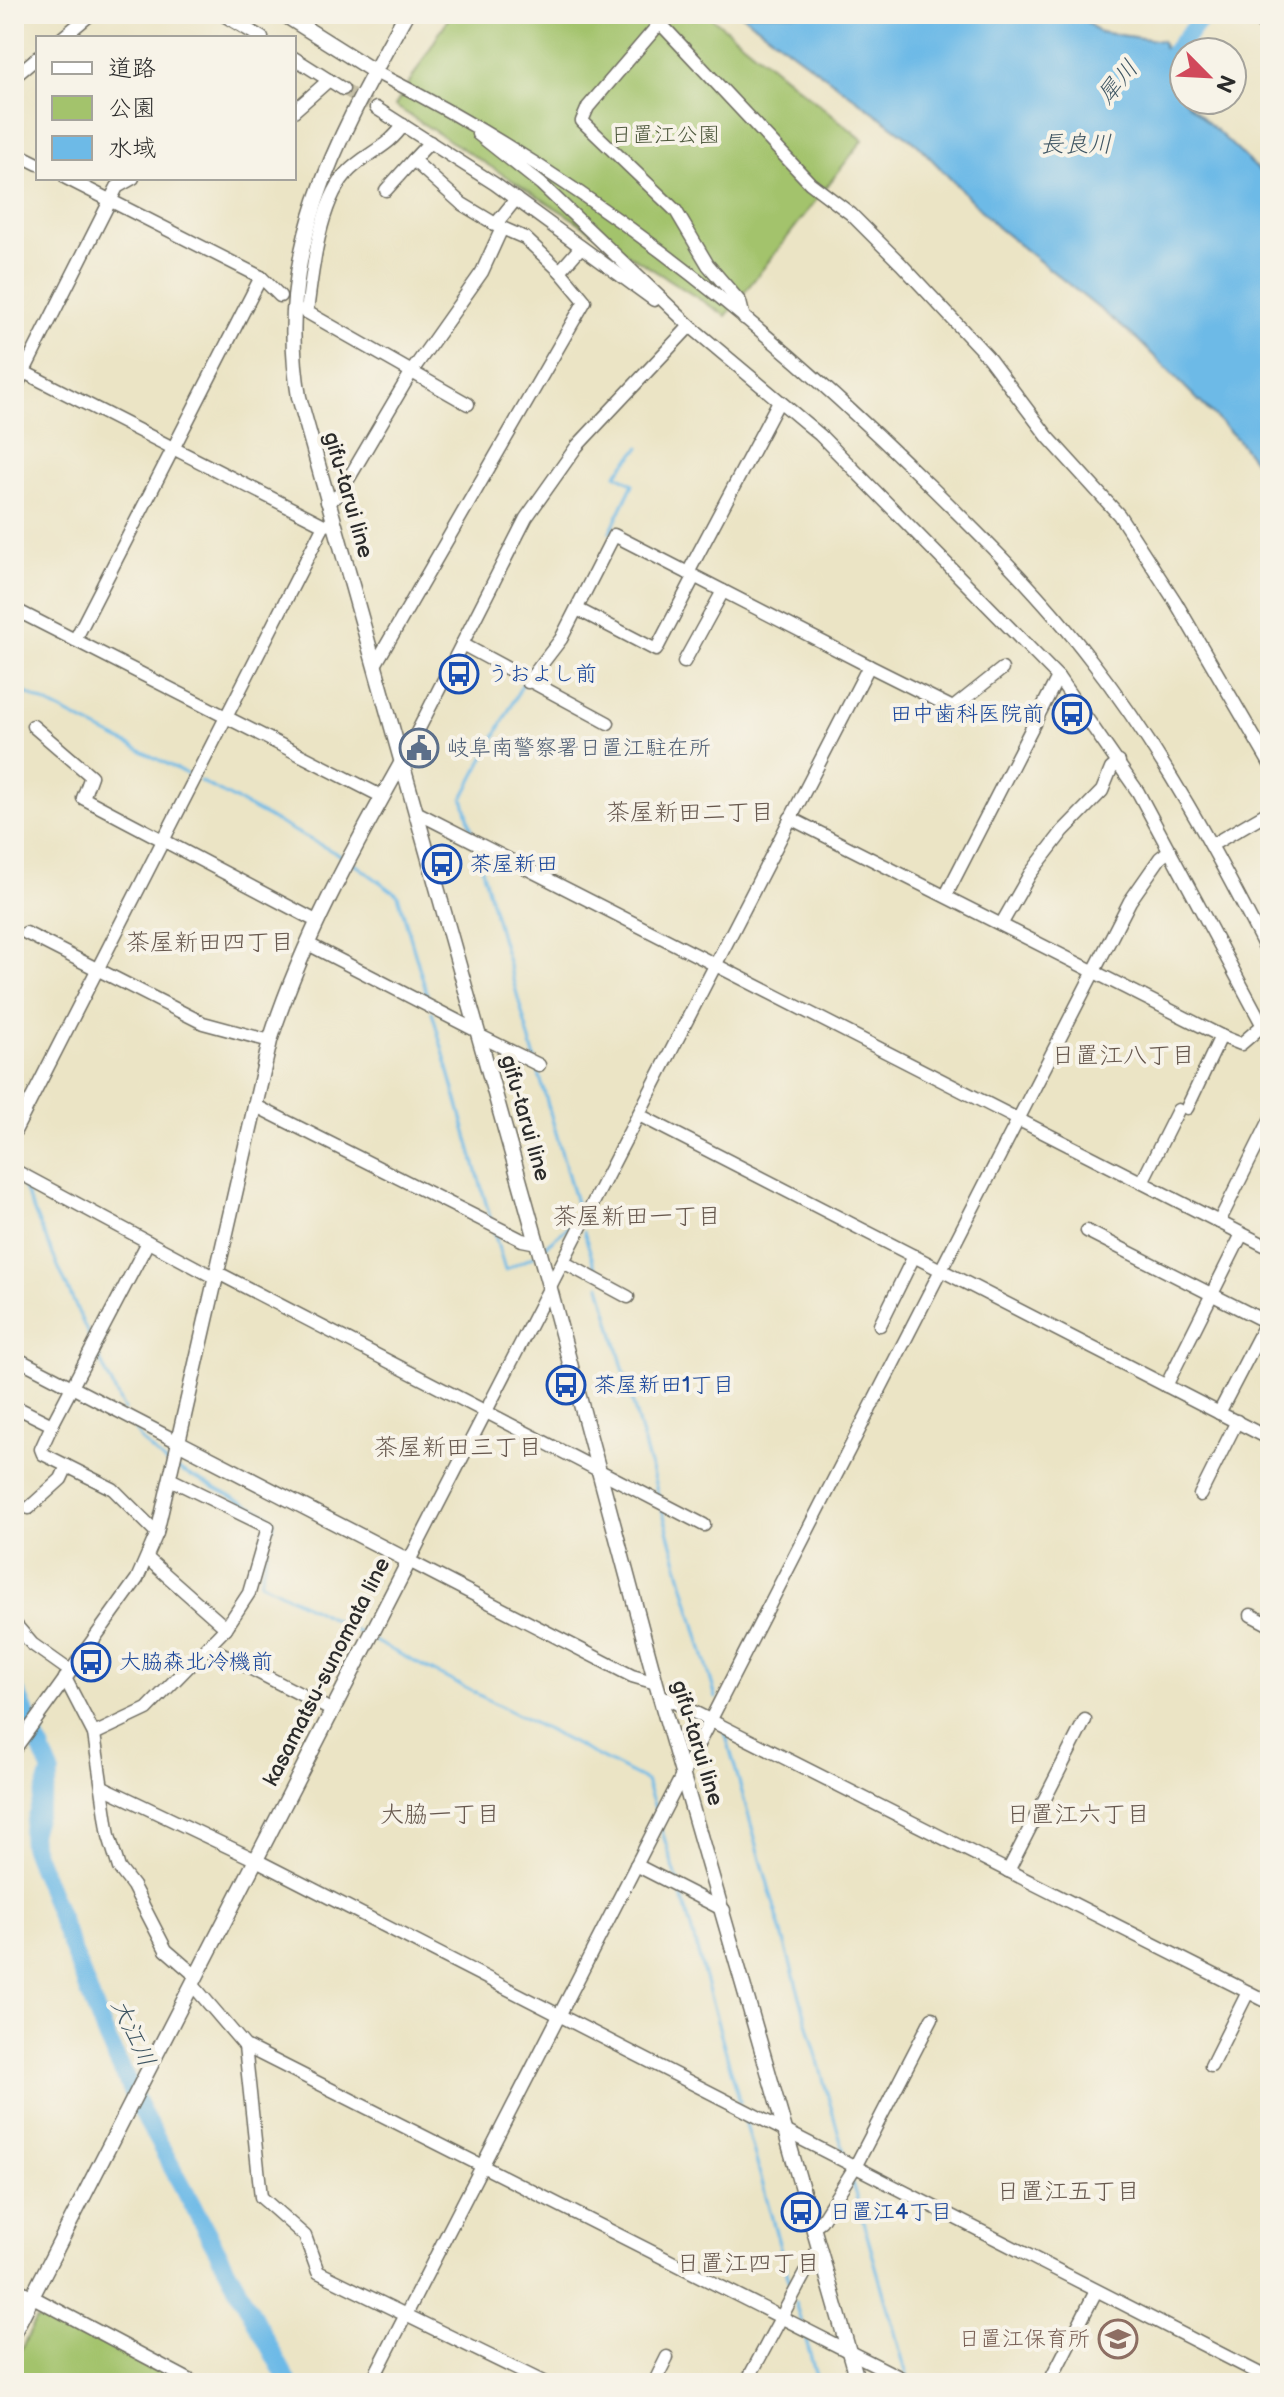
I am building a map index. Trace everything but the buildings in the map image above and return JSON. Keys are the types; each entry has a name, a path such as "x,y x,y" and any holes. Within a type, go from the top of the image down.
{"main road":[{"path":"283,14 377,67"},
{"name":"gifu-tarui line","path":"406,14 342,137 317,198 297,261 293,289 294,371 327,502 328,524 375,665 601,1472 658,1689 858,2383"},
{"path":"1252,14 1270,29"},
{"path":"178,1442 270,1041 318,922 402,762"},
{"name":"kasamatsu-sunomata line","path":"14,2332 409,1561 178,1442"}],"street":[{"path":"64,36 91,14"},
{"path":"222,14 259,36"},
{"path":"744,318 740,302 708,265 676,211 582,121 596,96 660,23 810,183 851,214 987,356 1067,460 1119,515 1175,601 1270,764"},
{"path":"14,76 36,59"},
{"path":"296,59 343,89"},
{"path":"377,67 601,208 707,285 859,416 1050,609 1145,735 1270,957"},
{"path":"296,109 329,80"},
{"path":"376,108 516,199 655,300 671,307"},
{"path":"462,118 573,212 690,326 860,474 1058,677 1119,762 1170,850 1270,1039"},
{"path":"403,125 392,140 342,179 323,225 305,311 468,404"},
{"path":"386,190 430,142"},
{"path":"14,152 36,162"},
{"path":"375,665 585,301 560,271 525,238 462,204 413,160"},
{"path":"70,180 261,277 280,296"},
{"path":"14,391 19,370 117,187 129,180"},
{"path":"327,502 339,495 412,371 482,272 498,226 516,199"},
{"path":"560,271 581,247"},
{"path":"75,640 261,277"},
{"path":"402,762 526,518 572,453 690,326"},
{"path":"14,1133 328,524 19,370"},
{"path":"577,609 656,650 779,401"},
{"path":"528,682 555,649 614,535 953,708 1002,669"},
{"path":"684,662 723,591"},
{"path":"14,609 383,797"},
{"path":"462,644 608,723"},
{"path":"869,666 409,1561 711,1719 1270,2003"},
{"path":"946,895 1058,677"},
{"path":"33,726 91,776 83,798 318,922"},
{"path":"1002,923 1030,874 1063,831 1102,791 1111,769 1119,762"},
{"path":"1215,843 1270,811"},
{"path":"416,812 1270,1248"},
{"path":"790,818 1221,1036 1241,1044 1263,1025"},
{"path":"371,2383 1130,901 1160,858 1170,850"},
{"path":"26,933 203,1023 270,1041"},
{"path":"308,944 539,1065"},
{"path":"1142,1182 1221,1036"},
{"path":"254,1105 522,1240 537,1243"},
{"path":"639,1115 1270,1439"},
{"path":"1219,1222 1270,1120"},
{"path":"14,1170 148,1242 488,1411 704,1525"},
{"path":"1087,1231 1211,1296 1268,1318 1219,1413"},
{"path":"1166,1386 1242,1234"},
{"path":"148,1242 41,1449 113,1489 157,1533"},
{"path":"880,1325 914,1256"},
{"path":"563,1262 628,1297"},
{"path":"1256,1344 1270,1351"},
{"path":"14,1357 178,1442 157,1533 147,1558 131,1587 14,1750"},
{"path":"14,1406 52,1425"},
{"path":"1200,1495 1237,1421"},
{"path":"29,1508 61,1479 67,1466"},
{"path":"94,1734 139,1714 209,1647 249,1593 268,1527 170,1479"},
{"path":"147,1558 226,1628"},
{"path":"1251,1615 1270,1625"},
{"path":"14,1623 67,1675 94,1734 105,1788 109,1836 119,1868 133,1886 166,1950 194,1980 245,2046 911,2383"},
{"path":"209,1647 333,1711"},
{"path":"1008,1871 1085,1720"},
{"path":"105,1788 256,1860 788,2135 1270,2379"},
{"path":"636,1865 724,1910"},
{"path":"1211,2066 1248,1992"},
{"path":"813,2227 821,2221 855,2167 932,2018"},
{"path":"245,2046 261,2197 305,2236 316,2268 545,2383"},
{"path":"746,2383 819,2247"},
{"path":"14,2287 191,2382"},
{"path":"1049,2383 1096,2291"},
{"path":"654,2383 667,2357"}],"green space":[{"name":"日置江公園","path":"451,14 707,14 863,140 726,316 395,106"},
{"path":"51,2316 171,2377 173,2383 14,2383 14,2363 36,2320"}],"water":[{"name":"長良川","path":"741,14 1077,14 1099,32 1162,41 1168,57 1168,116 1201,116 1270,181 1270,481 1237,439 1137,339 997,227 917,144"}],"waterway":[{"name":"犀川","path":"1155,74 1201,19"},
{"path":"610,532 633,484 616,474 640,447"},
{"path":"473,835 463,798 523,683"},
{"path":"14,687 193,777"},
{"path":"200,781 345,858"},
{"path":"476,847 535,1059"},
{"path":"352,862 398,895 429,1001"},
{"path":"432,1012 491,1221"},
{"path":"538,1070 580,1217"},
{"path":"20,1180 91,1341"},
{"path":"543,1248 580,1217"},
{"path":"494,1232 505,1270 534,1256"},
{"path":"584,1232 597,1274"},
{"path":"600,1285 659,1498"},
{"path":"96,1352 124,1410"},
{"path":"132,1424 141,1440 168,1465"},
{"path":"175,1468 269,1515 274,1522 273,1528"},
{"path":"662,1509 716,1698"},
{"path":"268,1547 260,1582 364,1635"},
{"path":"374,1641 646,1781 657,1814"},
{"name":"大江川","path":"14,1686 51,1772 31,1833 32,1846 107,2039 143,2114 289,2383"},
{"path":"725,1732 845,2156"},
{"path":"661,1828 678,1882"},
{"path":"681,1893 740,2102"},
{"path":"743,2113 791,2287"},
{"path":"851,2179 907,2375"},
{"path":"795,2302 801,2322"},
{"path":"804,2333 818,2383"}],"tunnel":[{"path":"343,89 376,108"}],"place":[{"name":"うおよし前","path":"459,674"},
{"name":"田中歯科医院前","path":"1072,714"},
{"name":"岐阜南警察署日置江駐在所","path":"419,748"},
{"name":"茶屋新田","path":"442,864"},
{"name":"茶屋新田1丁目","path":"566,1385"},
{"name":"大脇森北冷機前","path":"91,1662"},
{"name":"日置江4丁目","path":"801,2212"},
{"name":"日置江保育所","path":"1118,2339"}],"district":[{"name":"茶屋新田二丁目","path":"690,812"},
{"name":"茶屋新田四丁目","path":"210,942"},
{"name":"日置江八丁目","path":"1123,1055"},
{"name":"茶屋新田一丁目","path":"637,1216"},
{"name":"茶屋新田三丁目","path":"458,1447"},
{"name":"大脇一丁目","path":"440,1814"},
{"name":"日置江六丁目","path":"1078,1814"},
{"name":"日置江五丁目","path":"1068,2191"},
{"name":"日置江四丁目","path":"748,2263"}]}
